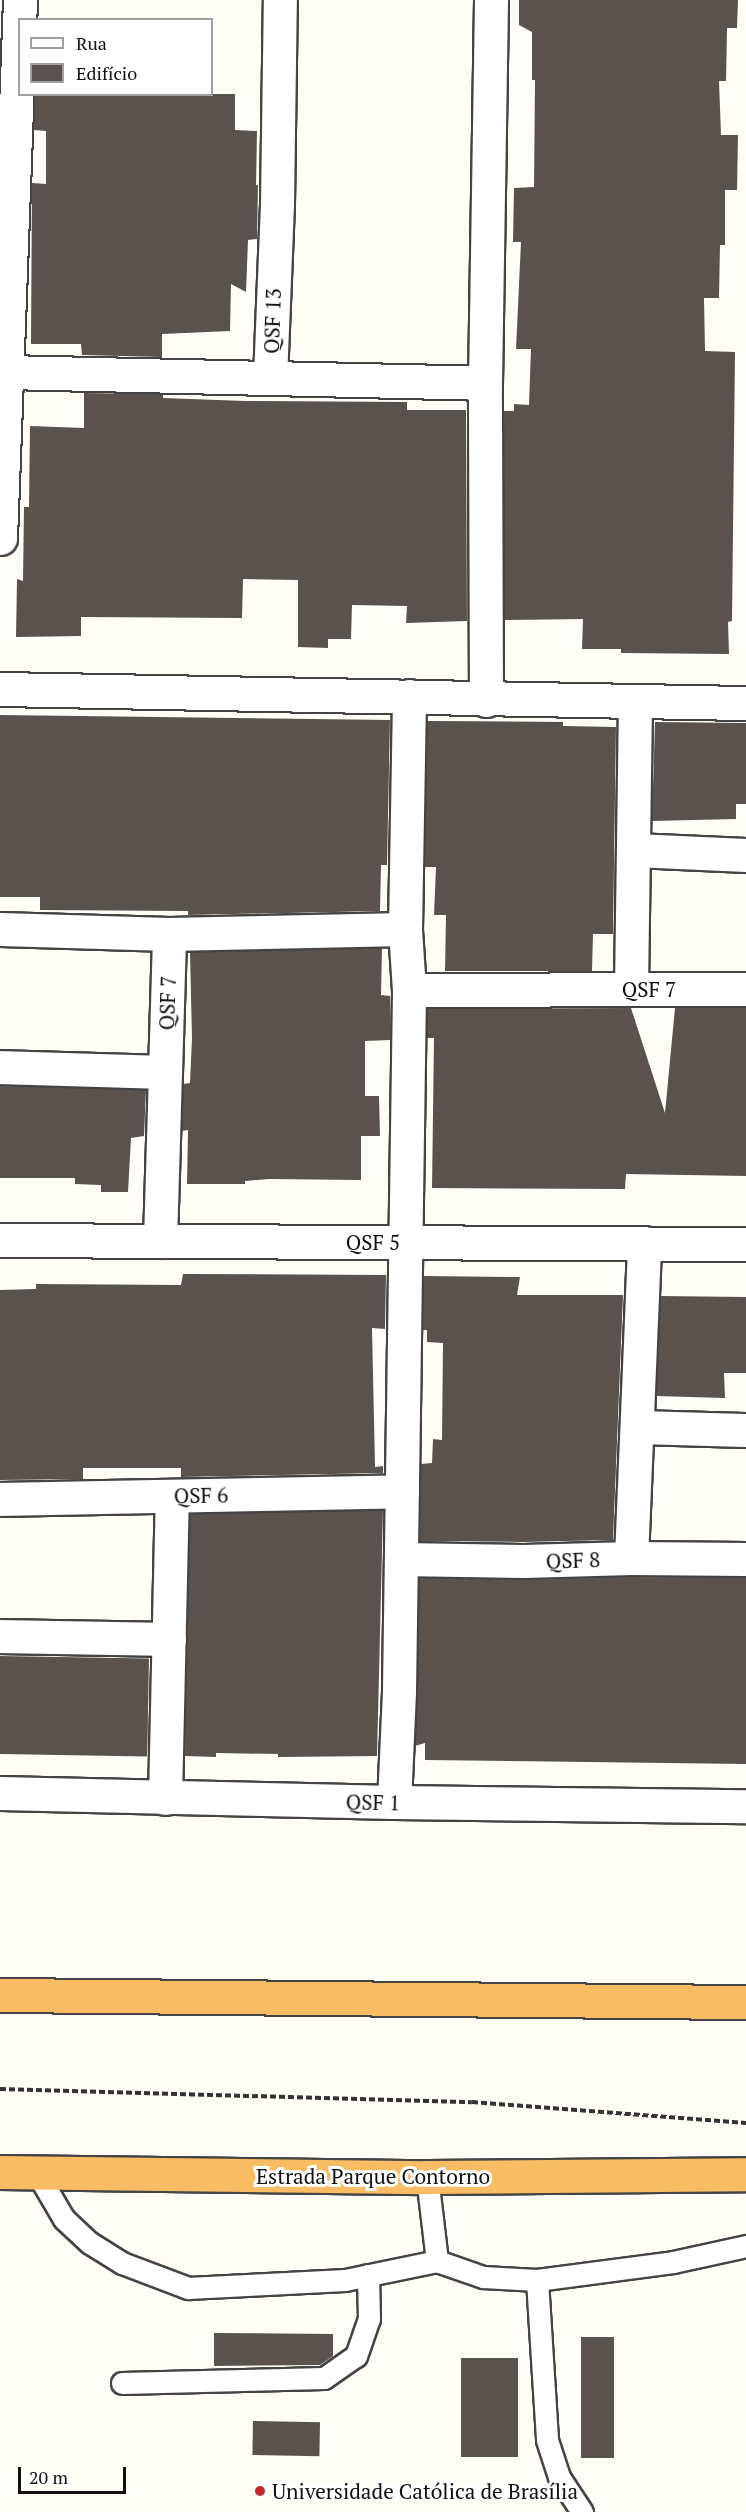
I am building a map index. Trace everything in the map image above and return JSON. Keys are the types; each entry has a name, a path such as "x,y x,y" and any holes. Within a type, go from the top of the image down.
{"highway":[{"path":"0,1995 746,2002"},
{"name":"Estrada Parque Contorno","path":"1,2172 427,2177 746,2174"}],"street":[{"path":"19,18 20,0"},
{"name":"QSF 13","path":"5,372 270,378 277,204 280,0"},
{"path":"486,700 485,383 491,0"},
{"path":"0,538 18,50"},
{"path":"270,378 485,383"},
{"path":"0,689 409,696 486,700 746,703"},
{"path":"394,1802 401,1559 409,990 405,929 409,696"},
{"path":"631,988 635,702"},
{"path":"634,850 746,855"},
{"path":"0,929 169,934 405,929"},
{"name":"QSF 7","path":"160,1241 169,934"},
{"name":"QSF 7","path":"409,990 746,989"},
{"path":"0,1067 165,1072"},
{"name":"QSF 5","path":"0,1240 746,1244"},
{"path":"631,1558 644,1243"},
{"path":"637,1427 746,1430"},
{"name":"QSF 6","path":"0,1499 402,1491"},
{"path":"165,1798 172,1496"},
{"name":"QSF 8","path":"401,1559 523,1561 631,1558 746,1559"},
{"path":"0,1636 169,1639"},
{"name":"QSF 1","path":"0,1793 394,1802 746,1806"}],"lane":[{"path":"37,2173 64,2219 90,2243 122,2263 188,2288 345,2280 437,2261 483,2277 537,2280 673,2262 746,2246"},
{"path":"427,2177 437,2261"},
{"path":"122,2383 324,2378 356,2356 369,2319 368,2276"},
{"path":"537,2280 547,2440 559,2476 582,2512"}],"path":[{"path":"0,2089 472,2102 746,2123"}],"building":[{"path":"519,0 738,0 737,28 727,28 726,81 719,81 721,135 738,135 737,190 725,190 725,245 720,245 719,298 704,298 705,351 735,352 732,621 728,622 729,654 621,653 621,649 582,649 583,619 504,620 504,411 514,411 514,404 529,405 531,349 516,349 521,242 513,242 514,188 534,187 535,80 532,80 532,32 519,25"},
{"path":"235,94 235,130 257,131 257,239 248,240 246,292 231,284 230,331 162,334 162,357 82,355 81,344 31,344 32,183 46,184 46,131 34,130 35,96"},
{"path":"84,393 163,394 163,398 245,401 407,402 407,410 466,410 467,621 406,623 407,606 352,605 351,639 328,639 328,648 298,647 298,580 243,579 242,618 81,617 81,636 16,637 17,579 23,581 24,507 29,507 30,426 84,428"},
{"path":"0,715 390,720 387,865 381,865 380,911 188,915 188,911 40,910 40,897 0,897"},
{"path":"427,721 563,722 563,726 616,727 613,934 593,934 592,971 445,971 446,915 434,915 436,867 425,867"},
{"path":"655,722 746,723 746,804 736,804 736,819 652,821"},
{"path":"382,948 381,995 390,996 390,1040 365,1041 365,1096 379,1096 380,1136 361,1136 361,1180 269,1179 245,1181 245,1184 187,1184 188,1130 182,1131 183,1084 190,1083 192,1038 190,952"},
{"path":"631,1008 665,1113 675,1008 746,1008 746,1176 626,1174 625,1189 432,1188 434,1038 427,1038 427,1009"},
{"path":"0,1086 146,1090 144,1136 131,1138 128,1192 101,1192 101,1185 75,1184 75,1178 0,1178"},
{"path":"183,1274 386,1275 385,1329 372,1328 375,1467 383,1466 383,1473 181,1477 181,1468 83,1468 83,1479 0,1480 0,1290 36,1289 36,1284 181,1285"},
{"path":"424,1276 520,1277 517,1295 623,1295 613,1540 420,1541 421,1464 432,1463 433,1439 442,1440 443,1343 427,1342 427,1330 423,1330"},
{"path":"661,1296 746,1297 746,1373 724,1373 725,1398 656,1396"},
{"path":"383,1510 377,1756 278,1757 278,1754 216,1753 216,1757 185,1756 190,1514"},
{"path":"631,1577 746,1578 746,1764 425,1760 425,1743 415,1746 419,1578 523,1580"},
{"path":"0,1656 149,1659 147,1757 0,1754"},
{"path":"214,2333 333,2334 333,2356 320,2365 214,2366"},
{"path":"581,2337 614,2337 614,2458 581,2458"},
{"path":"461,2358 518,2358 518,2457 461,2457"},
{"path":"253,2421 320,2422 319,2456 252,2455"}],"place":[{"name":"Universidade Católica de Brasília","path":"260,2491"}]}
